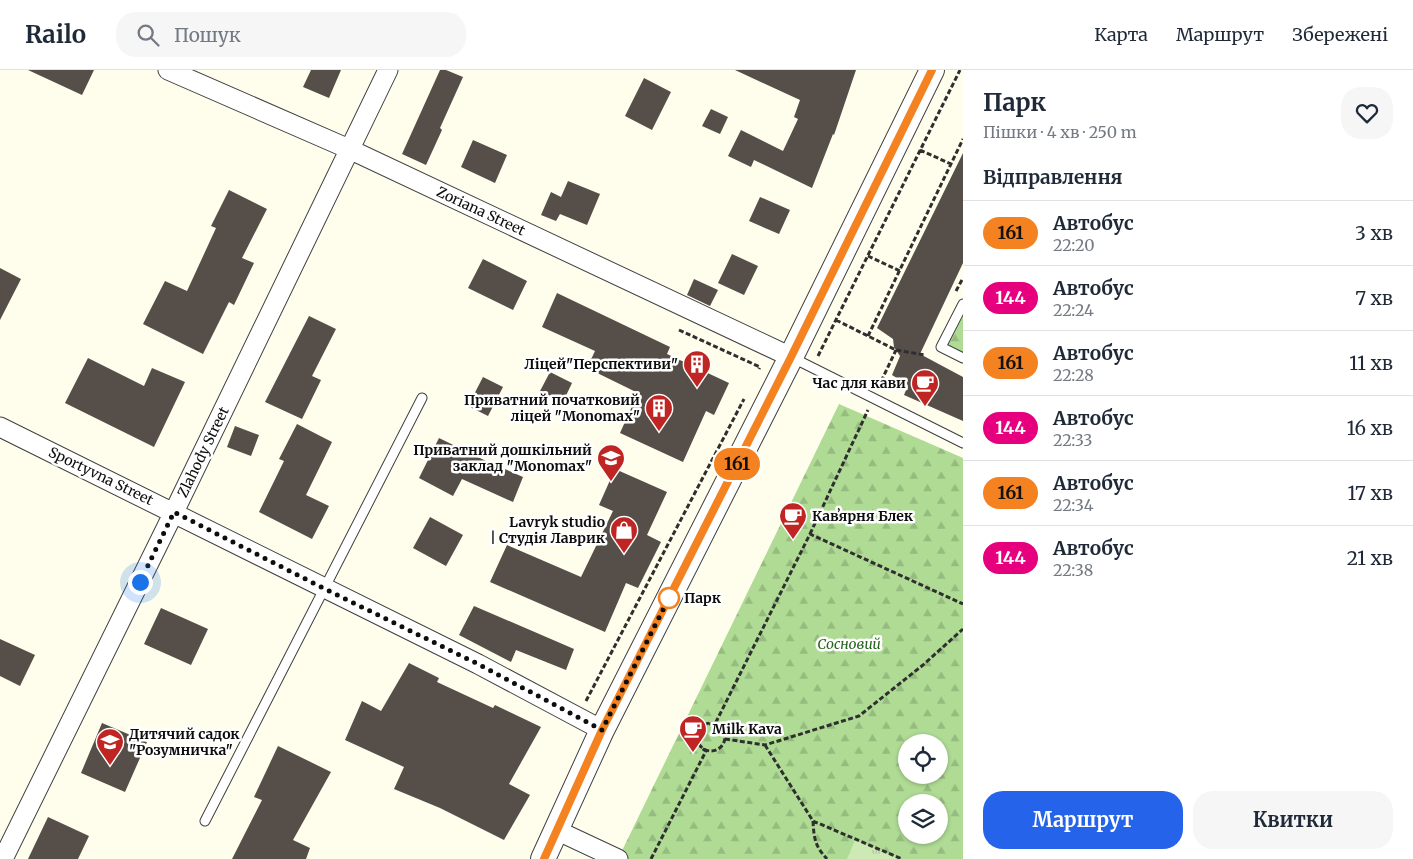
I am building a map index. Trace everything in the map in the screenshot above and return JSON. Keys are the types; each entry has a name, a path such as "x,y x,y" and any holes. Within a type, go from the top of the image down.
{"street":[{"name":"Zoriana Street","path":"168,70 349,149 791,357"},
{"name":"Zlahody Street","path":"3,859 174,512 388,70"},
{"path":"544,859 602,730 791,357 932,70"},
{"name":"Sportyvna Street","path":"0,427 478,664 602,730"},
{"path":"556,830 618,859"}],"lane":[{"path":"963,304 941,347 963,358"},
{"path":"791,357 812,368 875,394 963,443"},
{"path":"205,821 422,398"}],"path":[{"path":"812,368 960,70"},
{"path":"868,336 963,139"},
{"path":"920,150 951,164"},
{"path":"868,256 900,271"},
{"path":"836,320 896,350 925,355"},
{"path":"679,330 760,367 756,376"},
{"path":"715,724 810,534 896,350"},
{"path":"578,718 746,394"},
{"path":"810,534 963,604"},
{"path":"725,739 765,745 859,716 963,629"},
{"path":"706,724 715,724 723,730 725,739 718,750 714,752 706,751 701,748 696,740 697,733 706,724"},
{"path":"765,745 813,821 814,839 828,859"},
{"path":"651,859 706,751"},
{"path":"813,821 902,859"}],"green space":[{"path":"963,311 963,354 946,345"},
{"name":"Сосновий","path":"839,404 963,458 963,859 618,859"},
{"path":"855,840 901,859 847,859"}],"building":[{"path":"28,70 94,70 82,95"},
{"path":"311,70 341,70 329,98 303,87"},
{"path":"440,70 446,70 463,77 426,165 402,154"},
{"path":"735,70 856,70 834,135 812,188 754,160 751,167 728,156 741,130 783,151 798,119 794,117 800,100"},
{"path":"644,78 671,92 652,130 625,116"},
{"path":"711,109 728,117 720,134 702,126"},
{"path":"473,140 507,155 495,183 461,167"},
{"path":"963,153 963,263 920,354 963,377 963,421 904,395 908,385 892,375 900,356 894,347 893,339 877,328"},
{"path":"568,181 600,194 587,225 560,214 556,221 541,215 551,192 561,197"},
{"path":"229,190 267,209 242,258 254,263 234,305 229,302 203,354 143,324 165,281 187,291 216,228 211,226"},
{"path":"760,197 790,210 779,234 749,221"},
{"path":"732,254 758,266 744,295 718,283"},
{"path":"483,259 527,281 513,310 468,288"},
{"path":"0,268 21,279 0,320"},
{"path":"694,279 718,290 710,306 687,295"},
{"path":"557,293 670,347 667,354 729,383 714,415 706,411 683,462 620,433 638,393 587,368 595,351 542,327"},
{"path":"309,316 336,329 312,376 321,380 302,419 265,402"},
{"path":"88,358 144,386 152,368 185,382 154,447 65,403"},
{"path":"550,372 572,383 562,404 539,393"},
{"path":"483,377 503,387 488,416 468,406"},
{"path":"297,424 332,442 306,495 329,506 312,539 259,512 284,461 279,459"},
{"path":"235,426 259,435 251,456 227,447"},
{"path":"439,438 523,477 513,502 462,479 453,496 419,478"},
{"path":"615,469 667,492 647,535 661,542 638,588 626,583 605,632 490,582 507,545 581,577 613,511 599,505"},
{"path":"430,517 463,535 446,566 413,548"},
{"path":"474,606 574,649 566,670 516,650 511,662 459,635"},
{"path":"161,608 208,629 191,665 144,644"},
{"path":"0,639 35,655 20,686 0,676"},
{"path":"409,663 439,678 437,682 493,708 495,705 541,727 509,784 530,795 504,840 440,808 394,789 404,767 345,740 362,701 381,711"},
{"path":"102,723 147,742 125,792 81,773"},
{"path":"278,746 331,772 293,840 310,848 306,859 232,859 262,800 254,797"},
{"path":"48,817 89,836 78,859 28,859"}],"bus line":[{"name":"161","path":"544,859 602,730 791,357 932,70"}],"place":[{"name":"Ліцей\"Перспективи\"","path":"697,388"},
{"name":"Час для кави","path":"925,407"},
{"name":"Приватний початковий ліцей \"Monomax\"","path":"659,432"},
{"name":"Приватний дошкільний заклад \"Monomax\"","path":"611,482"},
{"name":"Кавʼярня Блек","path":"793,540"},
{"name":"Lavryk studio | Студія Лаврик","path":"624,554"},
{"name":"Парк","path":"669,598"},
{"name":"Milk Kava","path":"693,753"},
{"name":"Дитячий садок \"Розумничка\"","path":"110,766"}],"route":[{"path":"140,582 174,512 478,664 602,730 671,594 669,598"}]}
